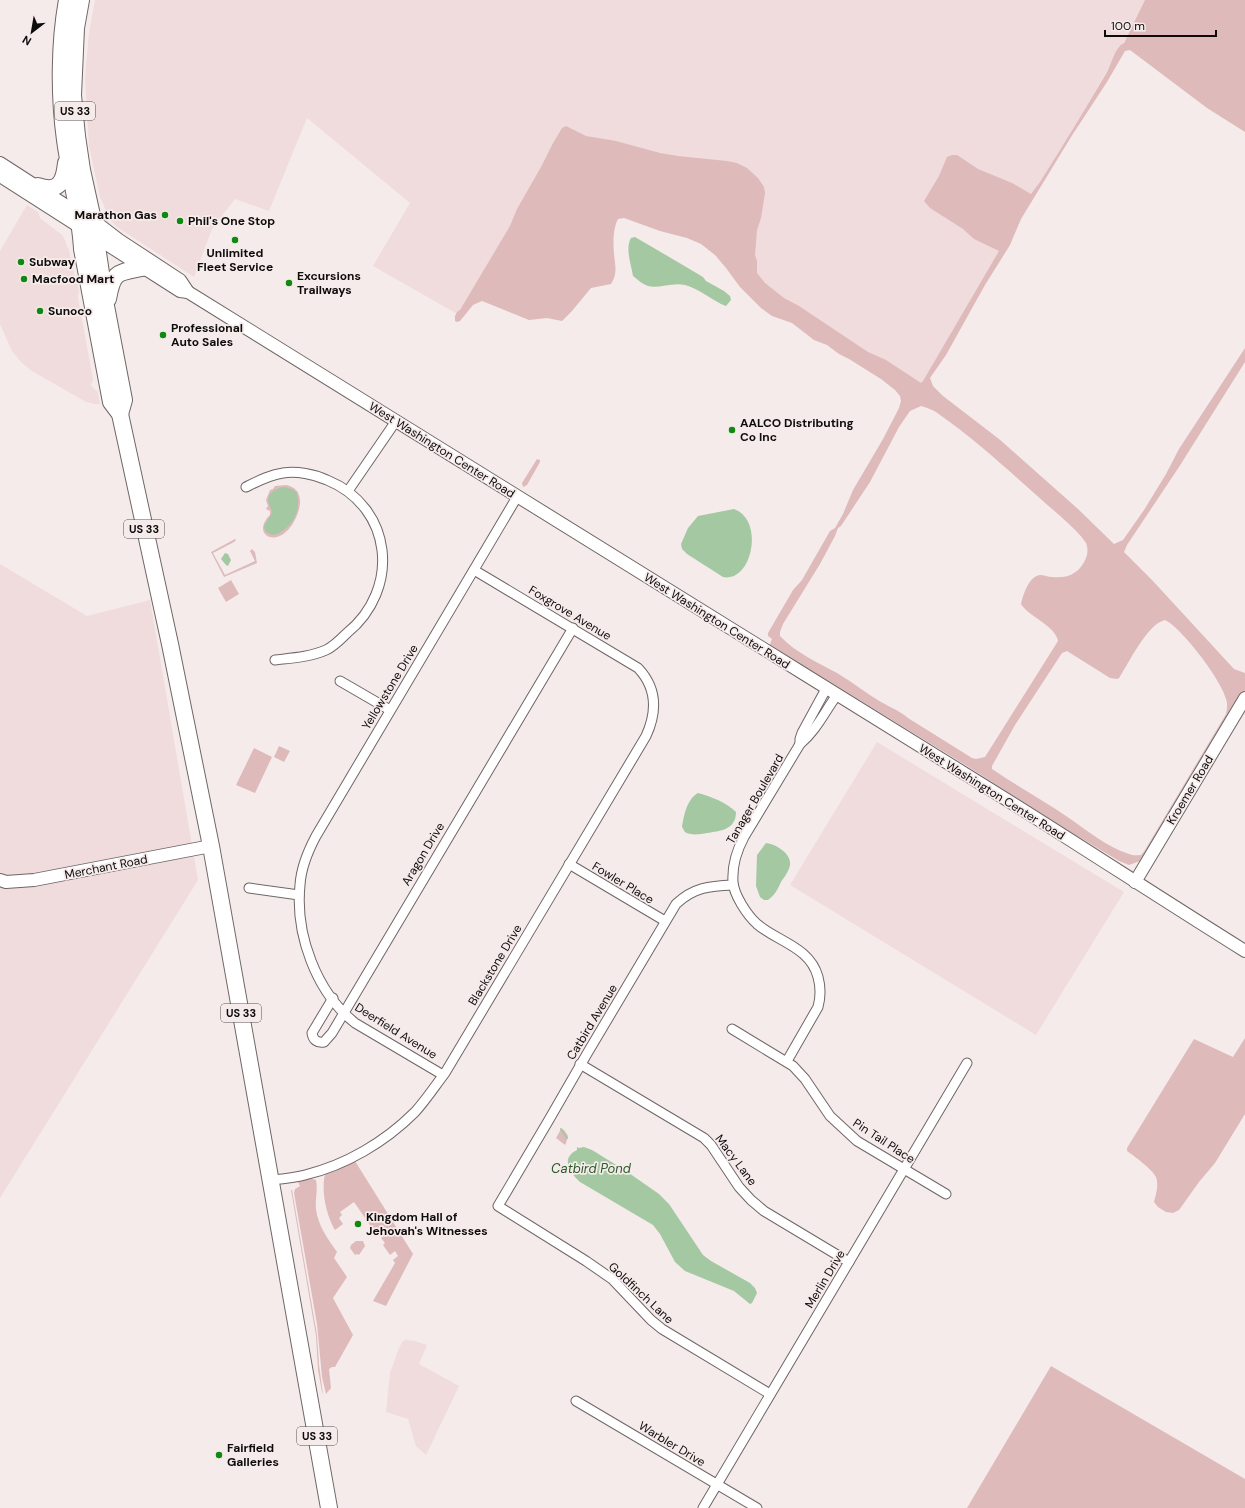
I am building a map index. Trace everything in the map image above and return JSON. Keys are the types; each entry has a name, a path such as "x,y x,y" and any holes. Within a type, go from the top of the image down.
{"highway":[{"name":"US 33","path":"67,0 61,74 67,153 84,221 96,238 106,306 124,400 120,414"},
{"name":"US 33","path":"81,0 76,28 73,95 82,170 84,221 82,249 111,402 120,414 170,644 211,846 330,1508"},
{"path":"38,186 44,188 54,188 61,183 65,176 67,153"},
{"path":"106,306 114,277 122,271 142,268"}],"main road":[{"name":"West Washington Center Road","path":"0,163 38,186 84,221"},
{"name":"West Washington Center Road","path":"0,176 119,240 180,280 188,292 978,782 1245,951"},
{"name":"West Washington Center Road","path":"96,238 180,291 188,292"},
{"name":"Kroemer Road","path":"1135,882 1245,698"},
{"name":"Merchant Road","path":"0,880 6,882 34,880 211,846"}],"street":[{"path":"348,491 396,421"},
{"path":"246,487 263,478 284,473 302,473 321,477 348,491 363,505 372,517 382,545 383,567 379,588 364,616 354,628 326,650 301,657 275,660"},
{"name":"Yellowstone Drive","path":"299,895 302,874 310,846 517,497"},
{"name":"Foxgrove Avenue","path":"474,570 634,665 644,674 648,682"},
{"name":"Aragon Drive","path":"333,998 312,1032 314,1040 317,1042 324,1042 344,1012 572,628"},
{"path":"340,681 390,710"},
{"name":"Blackstone Drive","path":"271,1180 299,1177 332,1167 354,1157 377,1143 415,1112 443,1075 650,727 654,710 652,694 648,682"},
{"name":"Tanager Boulevard","path":"787,1061 818,1007 821,992 817,974 814,967 802,952 756,924 748,914 742,905 734,885 735,862 740,845 800,744 817,726 832,692"},
{"name":"Fowler Place","path":"569,864 665,921"},
{"name":"Catbird Avenue","path":"498,1206 580,1064 676,904 690,893 706,887 734,885"},
{"path":"249,888 299,895"},
{"name":"Deerfield Avenue","path":"299,895 304,941 316,972 344,1012 355,1023 443,1075"},
{"path":"732,1029 787,1061"},
{"name":"Pin Tail Place","path":"787,1061 799,1072 830,1116 848,1134 946,1194"},
{"name":"Merlin Drive","path":"703,1508 967,1063"},
{"name":"Macy Lane","path":"580,1064 704,1138 739,1187 755,1204 790,1228 849,1262"},
{"name":"Goldfinch Lane","path":"498,1206 586,1261 612,1280 651,1320 680,1342 770,1394"},
{"name":"Warbler Drive","path":"576,1401 757,1508"}],"shaded area":[{"path":"95,0 1148,0 920,393 770,299 568,135 459,315 373,266 410,203 307,118 269,211 235,199 212,229 194,277 117,227 110,220 100,197 89,146 85,78 89,33"},
{"path":"1145,0 1245,0 1245,132 1207,108 1130,50 1125,51 1021,219 1010,245 985,285 946,355 930,378 933,386 943,396 999,439 1078,509 1114,544 1123,540 1144,510 1179,449 1245,348 1245,362 1179,467 1127,545 1124,552 1152,580 1234,669 1245,673 1245,690 1143,860 1129,865 1119,861 1069,831 806,667 769,647 772,639 768,636 768,633 793,590 802,580 830,531 835,528 843,514 853,490 883,439 899,408 901,401 900,396 895,390 881,379 839,354 827,345 814,340 792,323 772,316 761,308 740,287 715,255 701,244 687,238 660,231 624,218 618,219 615,227 615,273 611,284 591,288 562,321 547,318 529,320 482,301 473,305 460,321 455,321 457,312 460,310 510,226 517,209 552,145 562,128 566,126 586,136 616,141 660,153 727,161 737,163 747,168 758,178 764,187 765,193 761,218 757,230 755,255 757,261 757,273 765,283 784,298 799,306 868,352 886,360 921,383 999,251 974,239 963,229 930,208 924,201 939,176 947,157 957,155 978,169 1012,183 1031,194 1049,168 1107,72 1118,48 1124,43","holes":["921,406 938,413 992,456 1072,527 1083,538 1088,550 1086,558 1080,568 1073,574 1063,577 1036,576 1027,586 1021,604 1025,609 1048,626 1058,641 985,757 976,759 972,758 898,711 881,702 837,673 814,661 786,642 780,636 783,624 820,564 838,528 841,526 870,482 899,427 910,411","1165,620 1181,633 1209,668 1223,691 1227,701 1227,708 1226,714 1145,850 1141,855 1132,855 1121,851 1098,838 992,769 992,766 1015,725 1062,653 1067,651 1110,678 1117,679 1145,636 1158,623"]},
{"name":"Sunoco","path":"27,205 38,212 40,218 62,235 69,250 75,278 77,280 79,293 78,298 93,379 91,386 98,392 100,404 86,402 32,371 21,362 12,351 0,324 0,251"},
{"path":"537,459 540,460 540,462 527,485 523,487 522,483"},
{"path":"286,485 294,488 298,492 300,506 292,525 287,531 282,535 270,537 264,533 263,530 264,523 270,515 270,511 266,509 268,506 266,500 270,490 275,486"},
{"path":"235,539 236,540 234,542 213,553 225,575 255,561 250,551 252,549 255,552 257,563 224,577 211,552"},
{"path":"0,564 87,616 150,600 198,880 0,1198"},
{"path":"231,580 239,594 226,602 218,588"},
{"path":"877,742 1124,892 1036,1035 790,885"},
{"path":"279,746 290,751 284,762 274,757"},
{"path":"254,748 272,757 255,793 236,785"},
{"path":"1245,1038 1245,1114 1215,1163 1179,1210 1173,1213 1166,1212 1158,1207 1154,1202 1157,1186 1156,1177 1147,1167 1127,1151 1127,1148 1194,1039 1233,1057"},
{"path":"561,1129 564,1130 568,1136 565,1145 556,1138"},
{"path":"355,1161 413,1254 386,1306 373,1301 395,1263 393,1260 398,1256 395,1251 390,1255 383,1245 385,1243 381,1238 384,1236 382,1234 380,1235 378,1230 374,1231 354,1202 340,1212 342,1215 339,1218 343,1224 335,1230 325,1203 325,1174"},
{"path":"310,1178 316,1180 316,1209 319,1221 337,1252 334,1258 347,1277 333,1298 353,1335 335,1367 329,1369 331,1388 326,1394 322,1377 317,1324 294,1193 295,1189 300,1186 298,1182"},
{"path":"291,1190 317,1335 323,1394 318,1370 316,1336"},
{"path":"356,1241 363,1241 365,1246 359,1255 355,1255 350,1248"},
{"path":"405,1340 415,1341 427,1345 419,1364 459,1386 426,1455 416,1446 408,1419 386,1412 390,1373 399,1348"},
{"path":"1051,1366 1245,1479 1245,1508 967,1508"}],"water":[{"path":"635,237 703,277 706,281 724,291 730,296 731,300 726,306 690,286 675,284 652,287 642,283 633,276 629,256 629,242 631,238"},
{"path":"284,487 292,489 297,493 297,511 289,526 275,535 270,534 265,531 264,526 272,513 268,500 272,492"},
{"path":"734,509 744,515 749,525 752,537 751,549 747,561 741,570 733,576 723,577 687,554 682,549 681,544 688,528 698,516"},
{"path":"225,553 228,554 231,560 228,566 221,559"},
{"path":"698,793 728,805 736,812 733,823 722,830 702,834 685,832 682,827 687,808 691,799"},
{"path":"766,843 777,847 784,852 789,858 790,865 777,890 768,900 764,900 760,897 756,886 757,855"},
{"name":"Catbird Pond","path":"577,1147 584,1147 592,1150 659,1194 669,1204 703,1255 750,1283 755,1288 757,1293 752,1303 750,1304 734,1291 685,1271 675,1262 660,1234 653,1225 580,1182 568,1166 569,1157 577,1150"}],"waterway":[{"path":"561,1129 567,1138"}],"place":[{"name":"Marathon Gas","path":"165,215"},
{"name":"Phil's One Stop","path":"180,221"},
{"name":"Unlimited Fleet Service","path":"235,240"},
{"name":"Subway","path":"21,262"},
{"name":"Macfood Mart","path":"24,279"},
{"name":"Excursions Trailways","path":"289,283"},
{"name":"Sunoco","path":"40,311"},
{"name":"Professional Auto Sales","path":"163,335"},
{"name":"AALCO Distributing Co Inc","path":"732,430"},
{"name":"Kingdom Hall of Jehovah's Witnesses","path":"358,1224"},
{"name":"Fairfield Galleries","path":"219,1455"}]}
